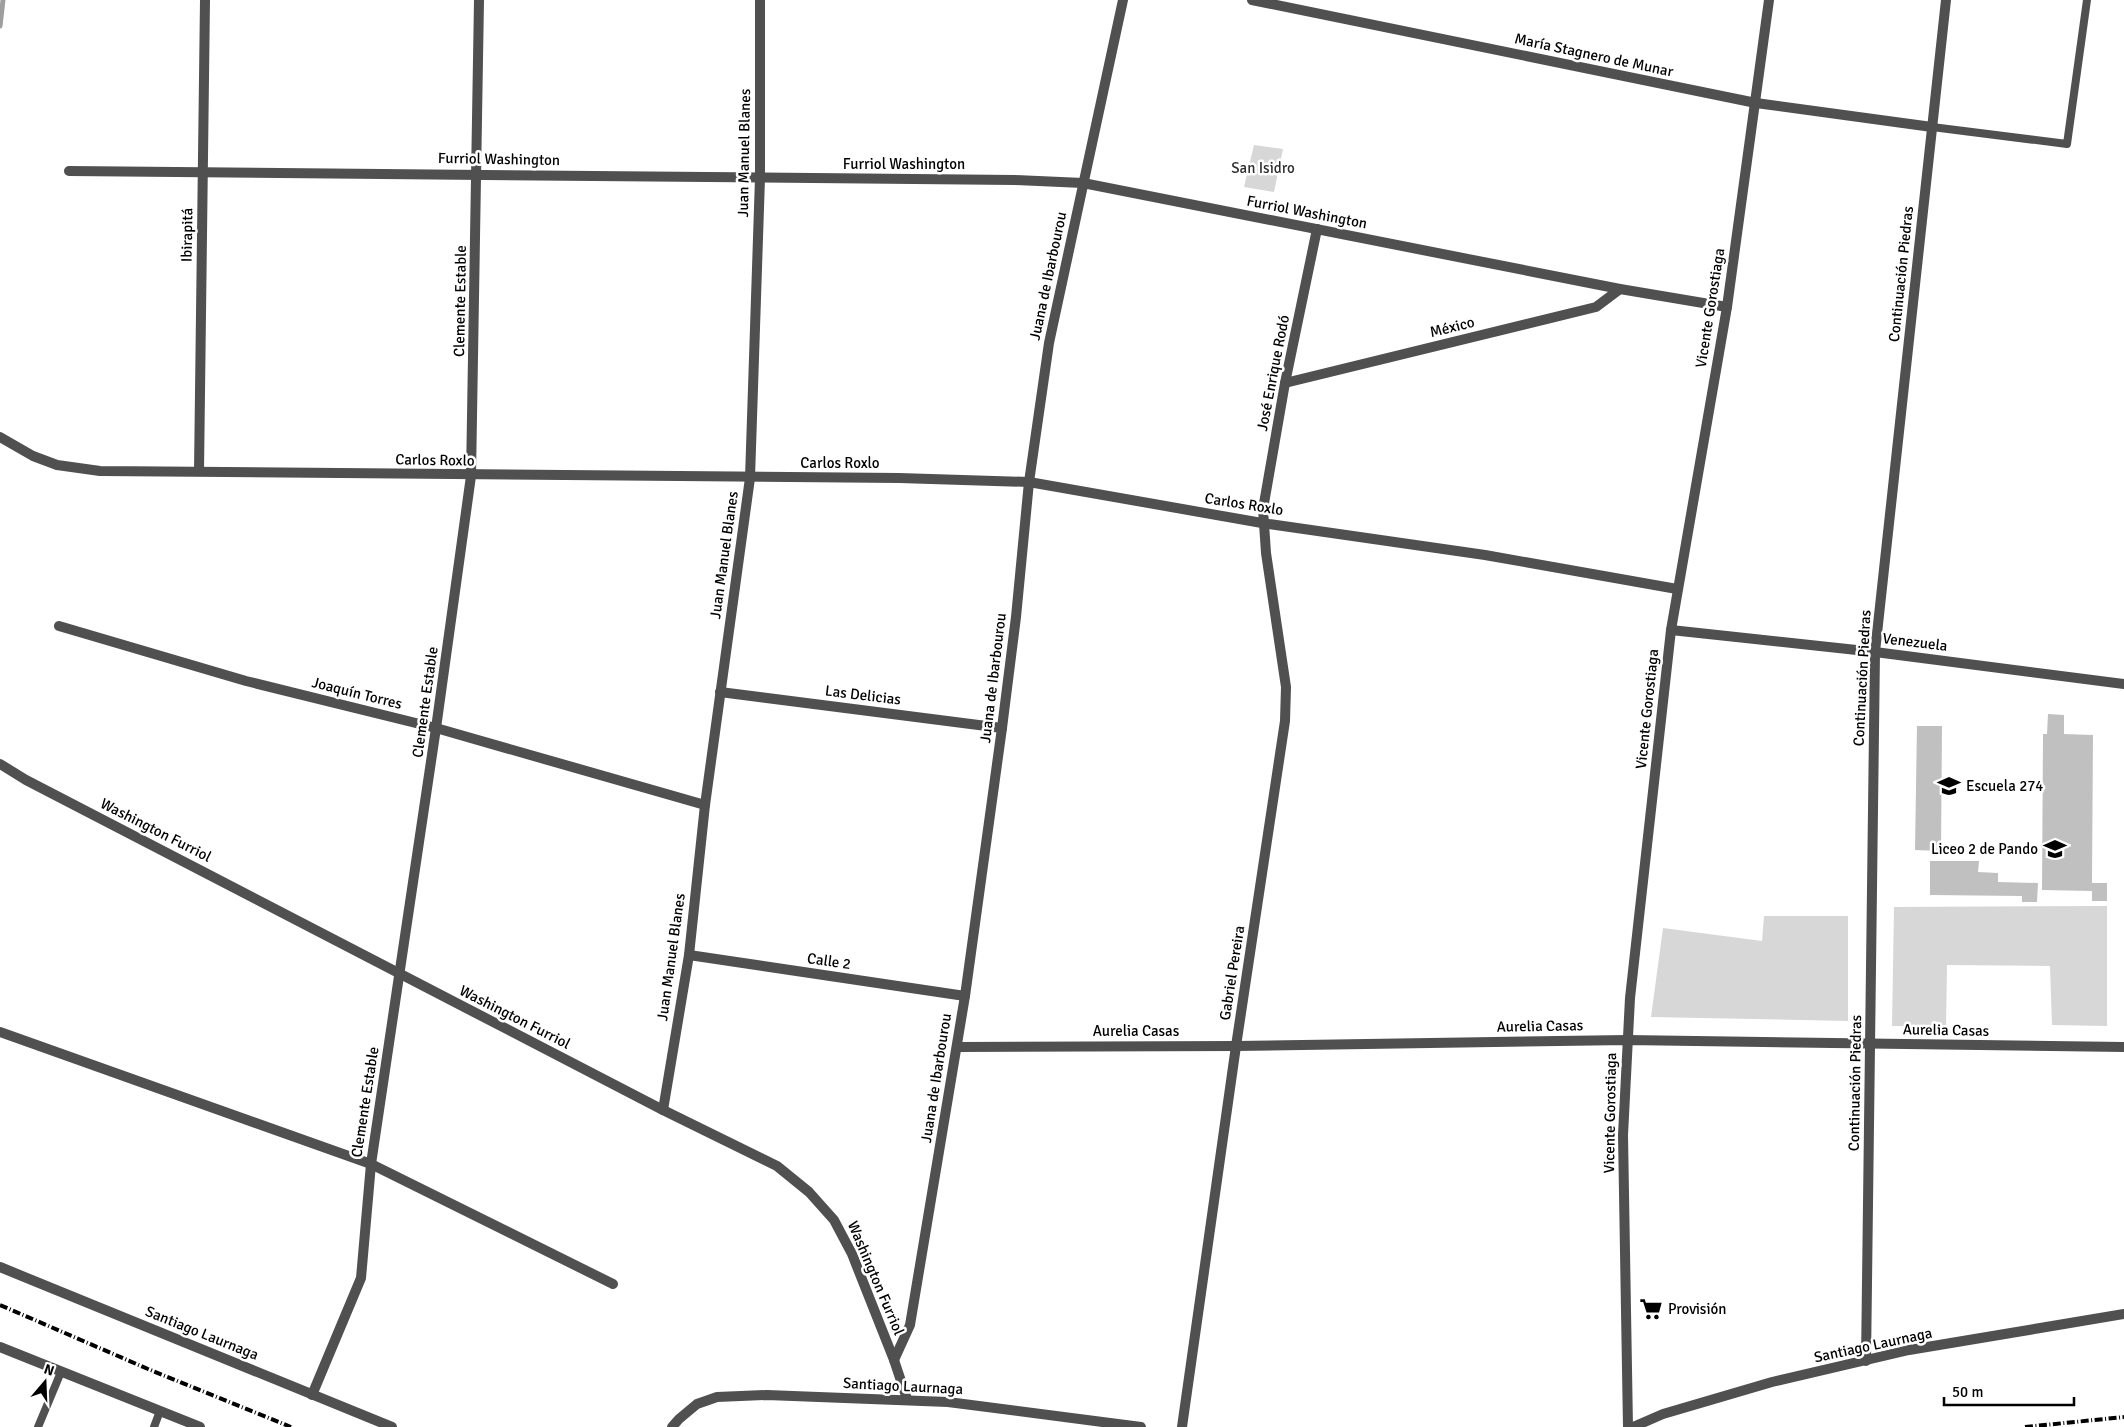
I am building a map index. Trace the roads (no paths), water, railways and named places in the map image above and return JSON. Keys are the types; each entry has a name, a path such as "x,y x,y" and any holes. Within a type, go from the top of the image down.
{"street":[{"name":"Ibirapitá","path":"200,471 205,0"},
{"name":"Clemente Estable","path":"312,1394 361,1278 371,1164 436,728 471,476 479,0"},
{"name":"Juan Manuel Blanes","path":"663,1110 689,955 705,805 750,478 760,178 760,0"},
{"name":"Juana de Ibarbourou","path":"894,1360 910,1325 965,996 1002,728 1016,617 1029,482 1049,343 1124,0"},
{"name":"María Stagnero de Munar","path":"1252,0 1756,103 1932,127"},
{"name":"Vicente Gorostiaga","path":"1628,1427 1623,1135 1627,1040 1671,630 1727,308 1769,0"},
{"name":"Continuación Piedras","path":"1866,1361 1876,652 1946,0"},
{"name":"Furriol Washington","path":"69,171 1015,180 1083,183 1620,289 1727,308"},
{"name":"José Enrique Rodó","path":"1262,523 1285,383 1317,229"},
{"name":"México","path":"1285,383 1596,307 1620,289"},
{"name":"Carlos Roxlo","path":"0,437 33,456 57,465 100,471 471,476 899,478 1029,482 1262,523 1485,555 1677,589"},
{"name":"Gabriel Pereira","path":"1182,1427 1236,1046 1285,721 1286,687 1262,523"},
{"name":"Joaquín Torres","path":"59,626 246,681 436,728 705,805"},
{"name":"Venezuela","path":"1671,630 1876,652 2124,684"},
{"name":"Las Delicias","path":"720,692 1002,728"},
{"name":"Washington Furriol","path":"0,764 26,780 400,974 663,1110 777,1166 809,1192 834,1220 852,1254 894,1360 907,1399"},
{"name":"Calle 2","path":"689,955 965,996"},
{"path":"0,1032 371,1164 613,1284"},
{"name":"Aurelia Casas","path":"957,1047 1236,1046 1627,1040 2124,1047"},
{"name":"Santiago Laurnaga","path":"0,1267 392,1427"},
{"name":"Santiago Laurnaga","path":"1633,1427 1663,1414 1762,1385 1909,1350 2124,1314"},
{"path":"0,1347 200,1427"},
{"name":"Santiago Laurnaga","path":"672,1427 697,1404 717,1397 767,1395 948,1402 1141,1427"}],"lane":[{"path":"1932,127 2067,144 2087,0"},
{"path":"38,1427 61,1372"},
{"path":"154,1427 160,1411"}],"waterway":[{"path":"0,26 3,0"}],"railway":[{"path":"0,1305 148,1369 291,1427"},
{"path":"2025,1427 2124,1417"}],"place":[{"name":"Escuela 274","path":"1949,786"},
{"name":"Liceo 2 de Pando","path":"2055,849"},
{"name":"Provisión","path":"1651,1309"}],"park label":[{"name":"San Isidro","path":"1263,168"}]}
